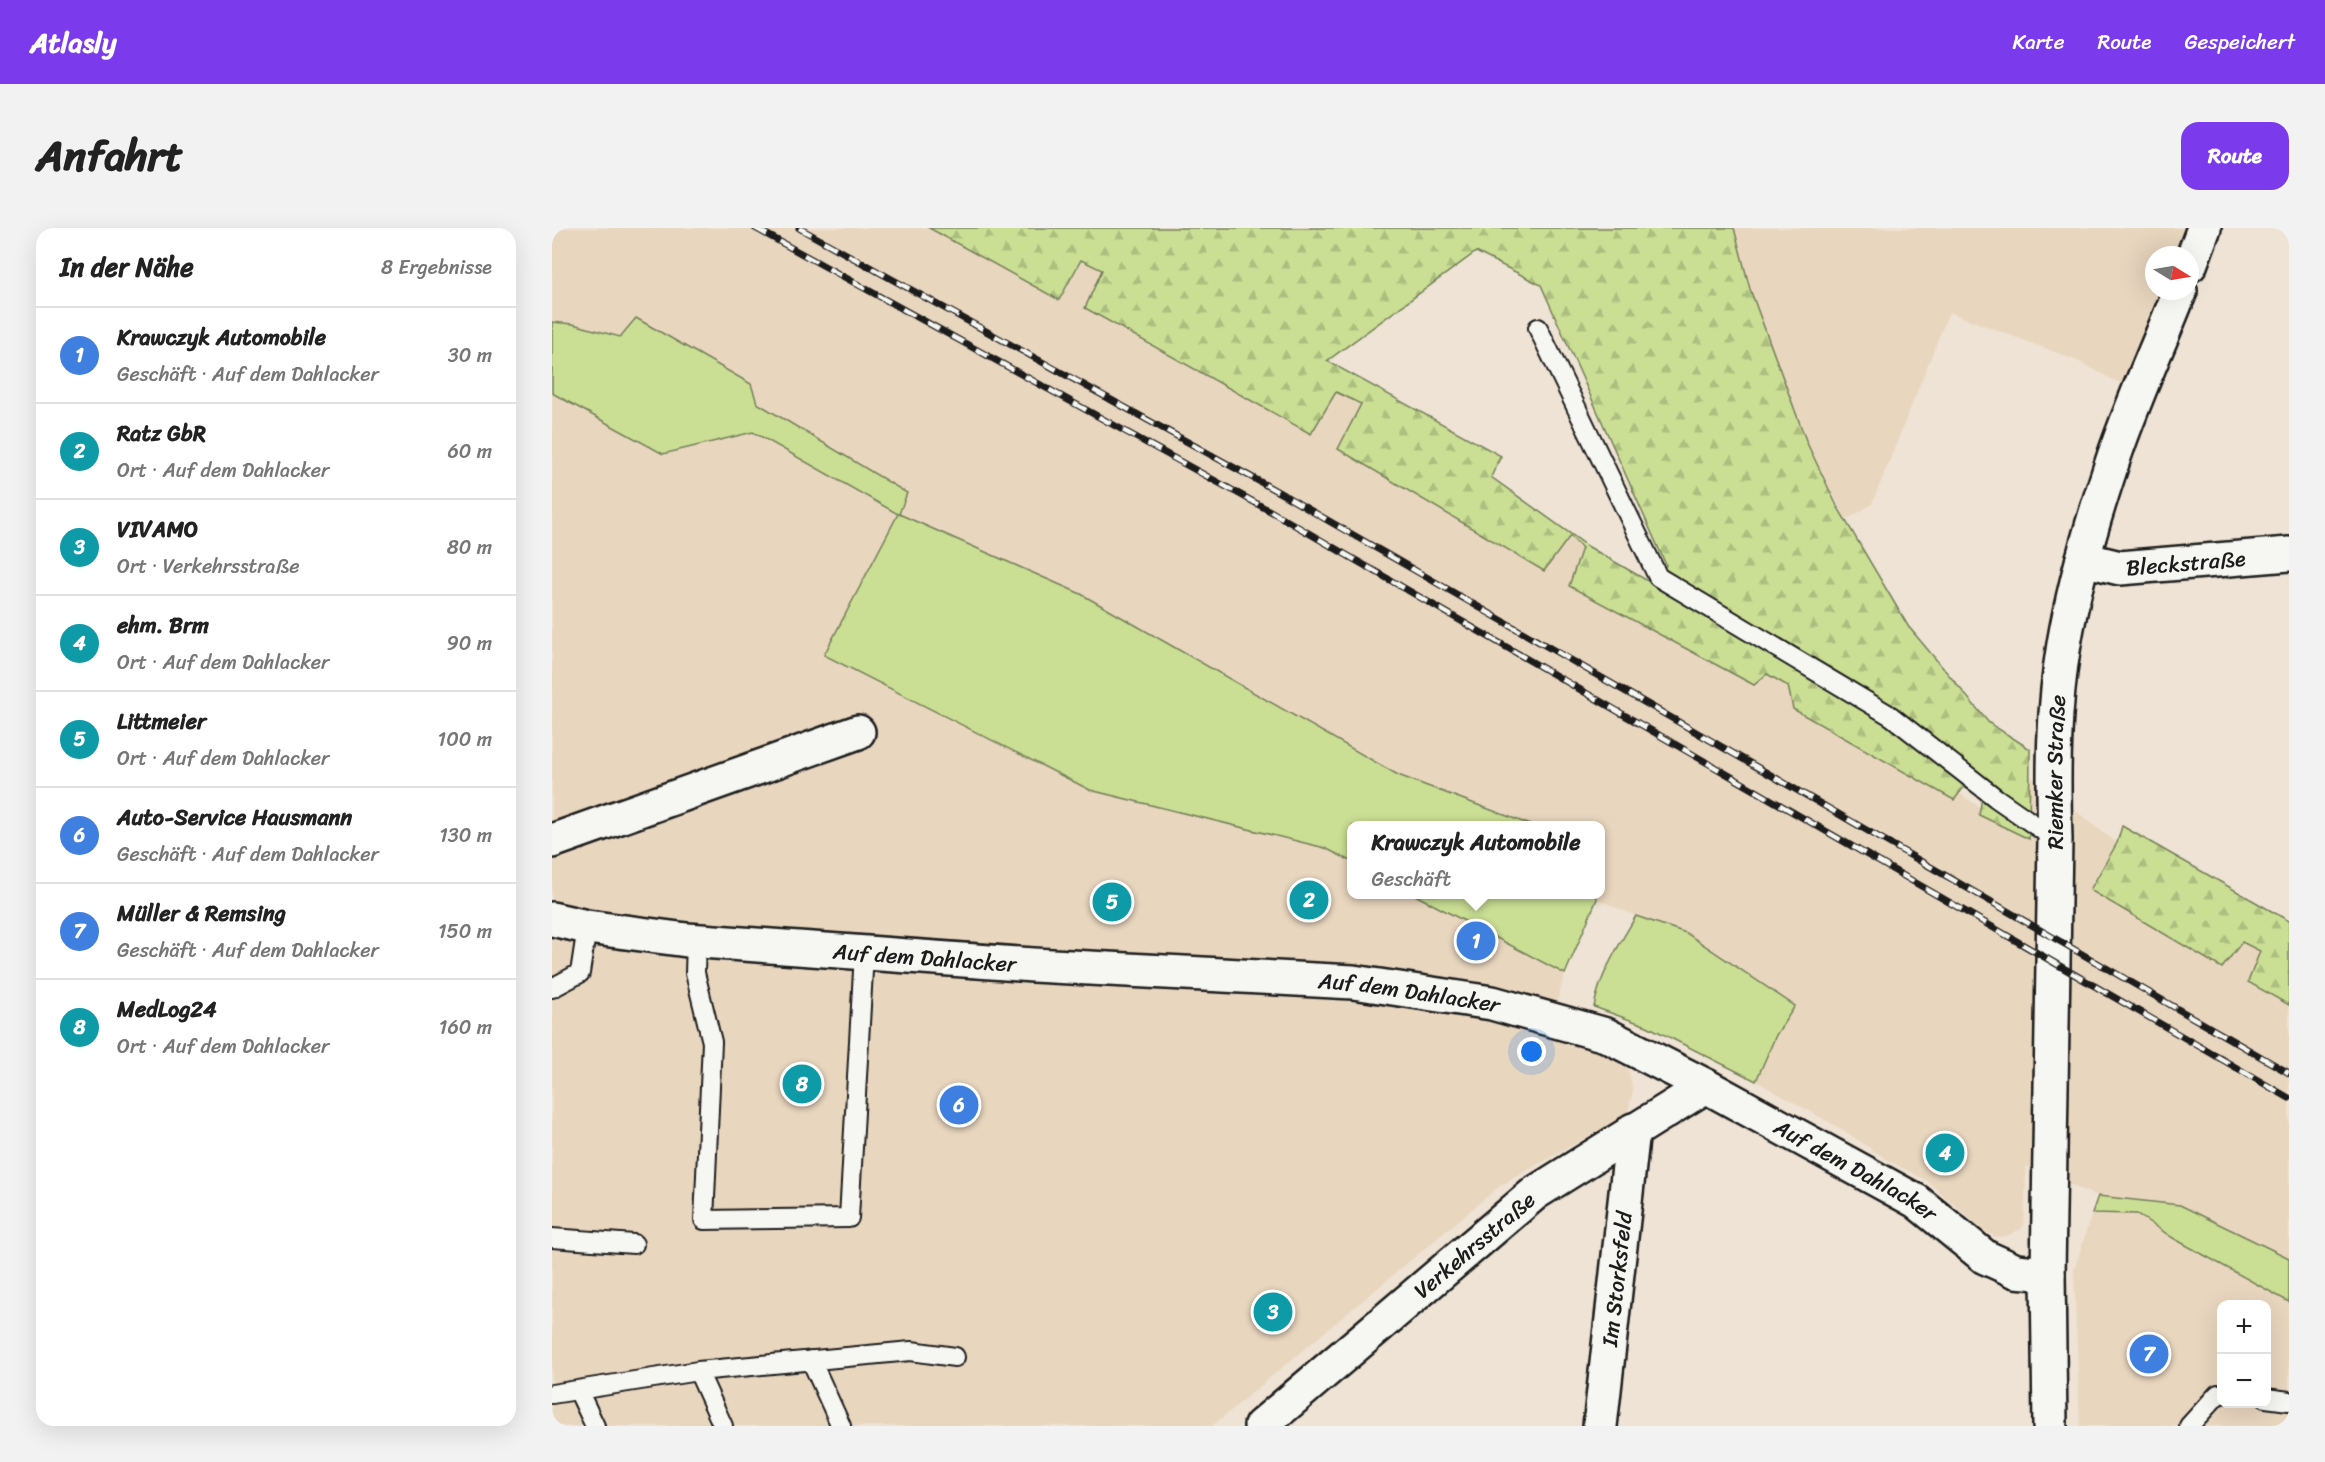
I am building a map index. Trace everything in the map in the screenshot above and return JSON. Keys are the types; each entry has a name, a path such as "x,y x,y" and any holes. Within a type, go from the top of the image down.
{"street":[{"path":"2197,246 2204,228"},
{"name":"Riemker Straße","path":"2048,1274 2055,839 2053,775 2056,716 2064,644 2083,559 2110,466 2176,300"},
{"name":"Bleckstraße","path":"2083,559 2121,568 2289,554"},
{"path":"552,841 858,732"},
{"name":"Auf dem Dahlacker","path":"552,920 587,927 696,940 1033,965 1353,982 1405,988 1492,1003 1606,1035 1706,1086 1916,1201 1985,1257 2016,1270 2048,1274"},
{"name":"Verkehrsstraße","path":"1261,1426 1535,1193 1706,1086"},
{"name":"Im Storksfeld","path":"1600,1426 1634,1130"},
{"path":"2048,1274 2050,1426"}],"lane":[{"path":"1539,328 1658,577 1891,716 1996,798 2055,839"},
{"path":"552,988 580,973 587,927"},
{"path":"696,940 695,973 712,1042 704,1220 849,1218 864,953"},
{"path":"552,1238 634,1244"},
{"path":"552,1394 698,1371 811,1360 911,1351 954,1357"},
{"path":"811,1360 841,1426"},
{"path":"698,1371 723,1426"},
{"path":"578,1390 595,1426"},
{"path":"2189,1426 2217,1394"},
{"path":"2271,1399 2289,1401"}],"shaded area":[{"path":"552,228 1052,228 1361,396 2028,839 2029,775 2117,843 2289,949 2289,1426 2080,1426 2074,1271 2097,1196 2026,1166 2024,1225 2007,1236 1996,1237 1985,1232 1927,1181 1889,1161 1843,1130 1756,1081 1776,1035 1794,1006 1636,916 1597,899 1605,899 1605,821 1520,821 1398,775 1081,594 1090,790 1325,848 1347,859 1347,899 1423,899 1565,974 1547,1034 1608,1055 1624,1063 1629,1072 1633,1091 1628,1111 1621,1118 1501,1185 1212,1426 552,1426"},
{"path":"1734,228 2185,228 2178,246 2145,246 2145,300 2157,300 2125,386 2076,360 1949,312 1872,504 1846,520 1807,443 1750,289"}],"green space":[{"path":"929,228 1734,228 1750,289 1807,443 1837,506 1908,626 1989,723 2030,749 2029,839 1979,815 1982,798 1964,787 1954,800 1793,709 1788,686 1767,674 1754,685 1569,586 1582,548 1570,536 1544,571 1338,449 1361,404 1336,392 1311,434 1085,308 1102,270 1081,260 1059,300","holes":["1476,252 1541,285 1666,565 1653,584 1589,547 1491,477 1501,456 1327,361"]},
{"path":"636,318 751,384 757,403 907,493 899,514 1081,594 1398,775 1520,821 1347,821 1347,859 1325,848 1090,790 824,655 898,514 753,432 663,454 552,393 552,322 573,324 620,337"},
{"path":"2122,826 2289,921 2289,1005 2248,982 2260,951 2242,942 2222,968 2090,890 2117,843"},
{"path":"1423,899 1597,899 1565,974"},
{"path":"1636,916 1686,933 1795,1006 1776,1035 1756,1081 1647,1026 1594,1007 1605,971"},
{"path":"2098,1196 2180,1205 2289,1258 2289,1302 2173,1238 2137,1214 2092,1213"}],"railway":[{"path":"755,228 1272,512 2289,1098"},
{"path":"799,228 1282,494 2289,1073"}],"place":[{"name":"Ratz GbR","path":"1309,900"},
{"name":"Littmeier","path":"1112,902"},
{"name":"Krawczyk Automobile","path":"1476,941"},
{"name":"MedLog24","path":"802,1084"},
{"name":"Auto-Service Hausmann","path":"959,1105"},
{"name":"ehm. Brm","path":"1945,1153"},
{"name":"VIVAMO","path":"1273,1312"},
{"name":"Müller & Remsing","path":"2149,1354"}]}
